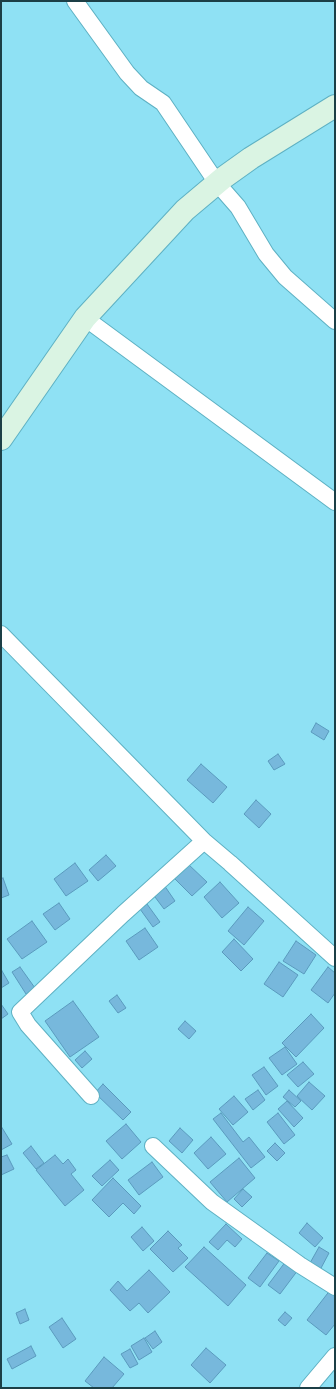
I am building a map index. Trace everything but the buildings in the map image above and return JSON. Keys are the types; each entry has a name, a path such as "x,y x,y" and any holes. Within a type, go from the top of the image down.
{"street":[{"path":"75,1 127,73 141,88 164,103 217,183 238,207 266,254 285,277 335,321"},
{"path":"1,439 86,318 185,210 217,183 251,158 335,106"},
{"path":"86,318 335,502"},
{"path":"1,634 204,841 335,958"},
{"path":"91,1096 28,1025 20,1012 122,914 204,841"},
{"path":"153,1146 212,1202 300,1265 335,1287"},
{"path":"308,1388 335,1356"}]}
